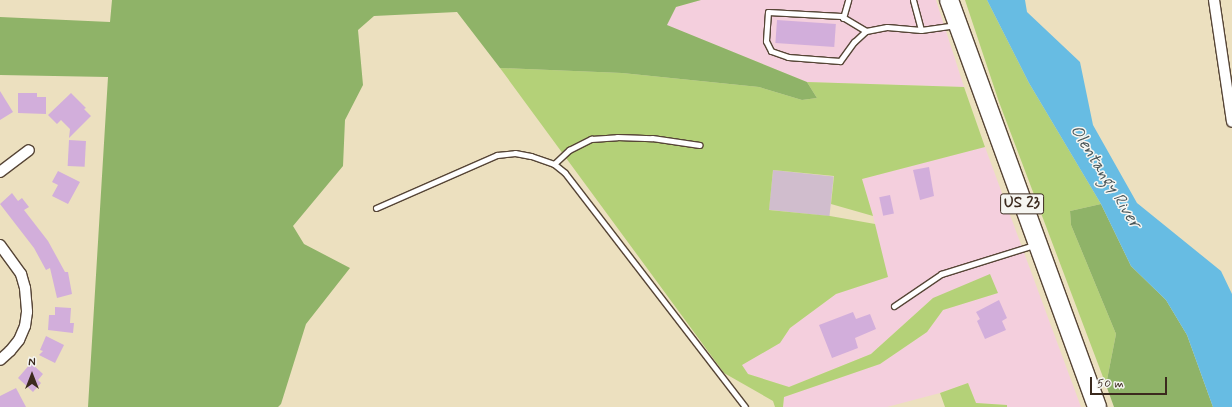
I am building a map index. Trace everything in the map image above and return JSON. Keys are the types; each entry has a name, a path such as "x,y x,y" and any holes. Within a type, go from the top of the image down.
{"highway":[{"name":"US 23","path":"949,0 1097,407"}],"street":[{"path":"1214,0 1232,122"},
{"path":"0,172 29,150"},
{"path":"0,244 20,274 27,298 25,326 19,340 0,360"}],"lane":[{"path":"843,18 848,0"},
{"path":"913,0 922,30"},
{"path":"866,30 854,42 840,61 788,58 771,51 766,41 768,12 841,16 866,30 887,27 922,30 958,25"},
{"path":"554,164 569,150 591,139 617,137 652,138 699,145"},
{"path":"376,208 497,155 515,153 531,156 554,164 565,173 745,407"},
{"path":"894,306 941,274 1037,244"}],"shaded area":[{"path":"701,0 936,0 964,87 807,82 666,25 676,7"},
{"path":"985,147 1081,407 1007,407 1007,405 976,403 968,383 940,393 887,407 783,407 784,397 880,364 927,332 943,310 998,293 933,298 871,354 789,387 748,374 741,365 780,343 790,328 836,294 887,277 873,216 862,179"},
{"path":"773,170 834,176 829,216 769,210"}],"green space":[{"path":"112,0 701,0 676,7 667,25 807,82 817,98 802,100 759,87 622,73 500,68 457,12 374,16 358,30 363,85 345,120 343,166 293,226 304,244 350,268 306,324 281,404 278,407 88,407 108,77 0,75 0,17 110,22"},
{"path":"965,0 987,0 1029,83 1101,204 1070,211 1071,225 1116,334 1106,385 999,102"},
{"path":"500,68 622,73 759,87 802,100 817,98 807,82 964,87 985,147 862,179 873,216 831,204 834,176 773,170 769,210 830,216 875,224 888,277 836,294 790,328 780,343 742,365 748,374 789,387 871,354 933,298 990,274 998,293 943,310 927,332 880,364 784,397 783,407 775,407 773,401 724,373"},
{"path":"1101,204 1131,266 1166,300 1187,335 1213,407 1114,407 1106,385 1116,334 1071,225 1070,211"},
{"path":"968,383 976,403 1007,405 1007,407 945,407 940,393"}],"water":[{"name":"Olentangy River","path":"987,0 1025,0 1027,12 1080,62 1093,125 1137,203 1221,271 1232,294 1232,407 1213,407 1187,335 1166,300 1131,266 1101,204 1029,83"}],"building":[{"path":"777,20 836,24 834,47 775,43"},
{"path":"0,91 13,112 0,120"},
{"path":"18,93 37,93 37,97 46,97 46,114 18,113"},
{"path":"71,93 86,108 84,109 91,116 69,138 70,129 61,120 57,124 48,115"},
{"path":"69,140 86,141 85,167 68,166"},
{"path":"929,167 934,196 920,200 913,170"},
{"path":"58,171 80,182 68,204 52,196 58,185 52,182"},
{"path":"12,193 18,201 22,198 29,207 24,210 48,241 65,272 68,272 72,294 57,298 50,268 46,270 34,248 0,204"},
{"path":"890,195 894,214 883,216 879,197"},
{"path":"999,300 1007,318 1002,321 1006,330 985,339 977,321 980,319 976,312"},
{"path":"55,307 71,308 70,323 74,323 73,333 48,330 49,315 55,315"},
{"path":"853,312 856,319 870,314 876,329 855,338 858,348 832,358 819,325"},
{"path":"46,336 64,345 55,363 39,355 43,351 40,350"},
{"path":"31,363 43,374 38,380 41,383 33,392 18,378"},
{"path":"16,388 26,407 0,407 0,396"}]}
